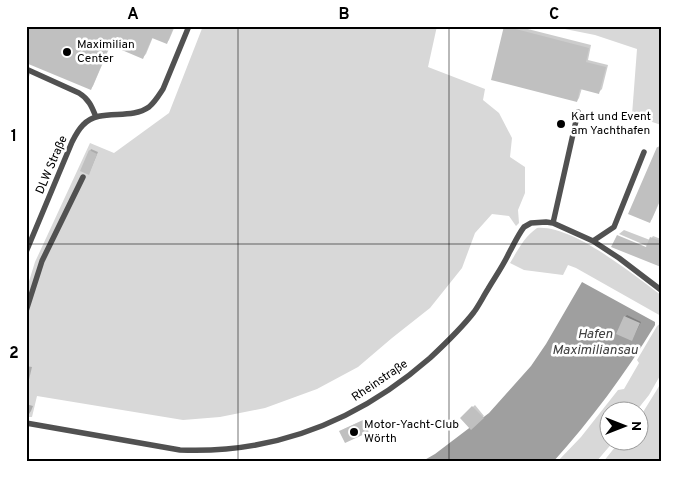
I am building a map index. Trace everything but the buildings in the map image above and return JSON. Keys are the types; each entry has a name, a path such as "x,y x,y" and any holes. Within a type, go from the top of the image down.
{"lane":[{"path":"26,70 85,96 96,116 139,112 154,102 163,88 189,26"},
{"path":"553,223 578,112"},
{"name":"DLW Straße","path":"26,252 72,142 83,125 96,116"},
{"path":"593,241 614,227 644,152"},
{"path":"26,312 42,261 83,177"},
{"name":"Rheinstraße","path":"26,423 180,450 227,449 260,444 321,426 350,413 383,394 419,367 447,342 475,311 524,227 531,223 553,223 593,241 661,290"}],"shaded area":[{"path":"203,26 437,26 428,67 485,89 483,100 499,113 512,138 510,157 525,167 525,193 518,210 519,223 516,226 509,216 492,214 475,233 462,268 430,308 358,367 317,389 265,408 220,417 183,420 37,396 32,417 26,417 26,291 35,262 90,143 114,153 169,113"},
{"path":"550,26 661,26 661,125 632,115 637,49 595,35"},
{"path":"537,228 551,229 567,234 602,252 619,264 661,295 661,316 568,265 563,275 524,270 510,263 525,240"},
{"path":"661,323 661,374 649,395 645,400 610,400 618,390 624,389 639,363 637,360 657,326"},
{"path":"661,383 661,462 603,462 613,450 650,450 650,401"},
{"path":"600,413 600,450 606,450 596,462 557,462 581,437"}],"water":[{"name":"Hafen Maximiliansau","path":"582,282 655,322 655,325 632,361 607,396 604,400 600,400 600,405 553,462 421,462 435,454 489,413 531,366"}],"place":[{"name":"Maximilian Center","path":"67,52"},
{"name":"Kart und Event am Yachthafen","path":"561,124"},
{"name":"Motor-Yacht-Club Wörth","path":"354,432"}]}
